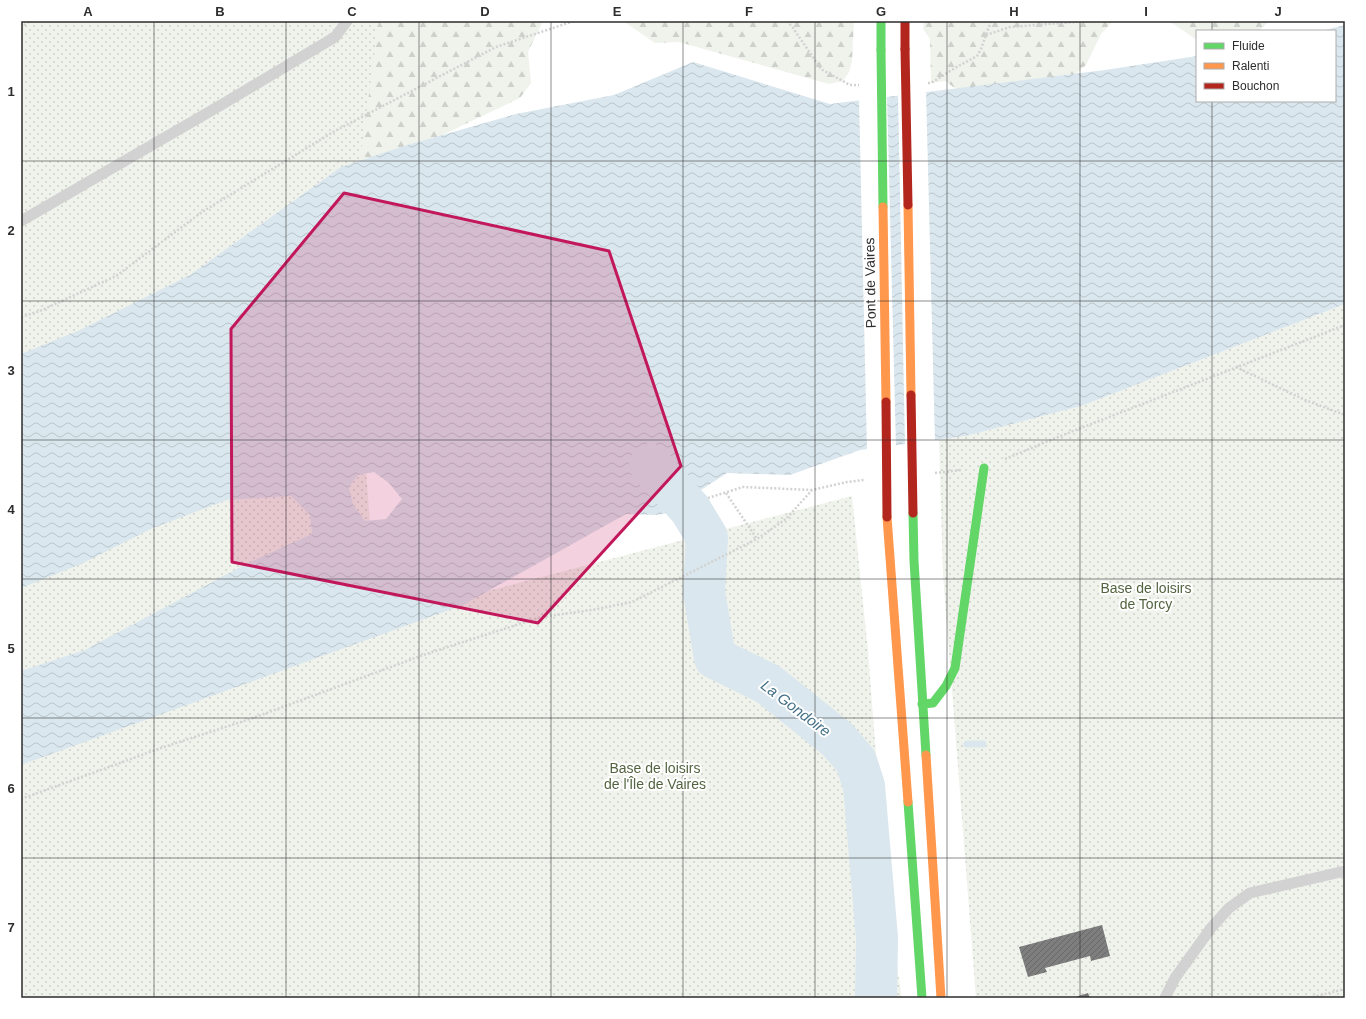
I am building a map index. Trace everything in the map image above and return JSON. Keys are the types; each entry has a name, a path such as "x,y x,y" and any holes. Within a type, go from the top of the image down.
{"main road":[{"name":"Pont de Vaires","path":"881,21 880,50 887,516 922,998"},
{"path":"905,21 914,561 941,998"},
{"path":"922,704 933,702 946,686 955,668 984,468"}],"lane":[{"path":"21,221 214,109 334,37 347,21"},
{"path":"1165,998 1175,978 1211,928 1228,908 1250,893 1345,871"}],"path":[{"path":"21,28 29,21"},
{"path":"21,317 116,276 202,212 333,132 496,47 574,21"},
{"path":"991,21 986,35 1010,27 1088,21"},
{"path":"931,473 984,468 1063,435 1345,325"},
{"path":"1236,368 1305,400 1345,415"},
{"path":"708,498 743,487 812,490 847,482 870,479"},
{"path":"21,798 161,748 253,718 426,654 541,617 592,610 632,602 695,572 758,539 786,519 812,490"},
{"path":"726,493 758,539"},
{"path":"1309,998 1345,989"}],"highlighted area":[{"path":"344,193 609,251 681,466 538,623 232,562 231,329"}],"green space":[{"name":"Base de loisirs de l'Île de Vaires","path":"21,21 379,21 349,239 377,620 852,496 868,651 888,910 902,998 21,998"},
{"path":"375,21 543,21 528,52 531,83 520,98 438,137 341,167"},
{"path":"623,21 854,21 852,61 849,72 843,81 829,84 679,42 655,43"},
{"path":"924,21 1113,21 1101,34 1086,65 1075,74 956,89 945,81 931,83 930,39 923,29"},
{"path":"1169,21 1269,21 1260,30 1196,30 1196,39"},
{"name":"Base de loisirs de Torcy","path":"1345,304 1345,998 976,998 943,575 939,440 966,436 1081,406"}],"water":[{"path":"1345,25 1345,304 1081,406 966,436 860,450 790,475 727,473 701,490 690,509 656,515 626,514 463,605 21,765 21,671 85,650 248,563 312,534 310,515 291,496 227,500 153,528 81,564 21,588 21,354 80,330 190,275 341,167 404,146 516,114 614,95 693,62 830,104 1105,70 1196,56 1196,102 1336,102 1336,30 1325,30","holes":["374,472 389,483 402,499 386,519 365,521 353,505 349,487 358,475"]}],"pier":[{"path":"926,90 935,442 905,446 898,94"},
{"path":"887,95 896,448 867,451 859,98"}],"building":[{"path":"1102,925 1110,956 1091,961 1090,956 1045,968 1047,972 1028,977 1019,947"},
{"path":"1088,993 1090,998 1072,998"}],"waterway":[{"name":"La Gondoire","path":"650,465 690,509 707,537 704,592 715,658 768,684 837,739 856,761 864,786 877,938 876,998"},
{"path":"967,744 983,744"},
{"path":"856,761 868,751"}],"traffic: fast":[{"path":"881,21 881,50"},
{"path":"881,50 883,207"},
{"path":"922,704 933,703 946,686 955,668 984,468"},
{"path":"913,513 914,561 926,755"},
{"path":"908,802 922,998"}],"traffic: slow":[{"path":"908,205 911,395"},
{"path":"883,207 886,402"},
{"path":"887,517 908,802"},
{"path":"926,755 941,998"}],"traffic: jam":[{"path":"905,21 905,49"},
{"path":"905,49 908,205"},
{"path":"911,395 913,513"},
{"path":"886,402 887,517"}]}
